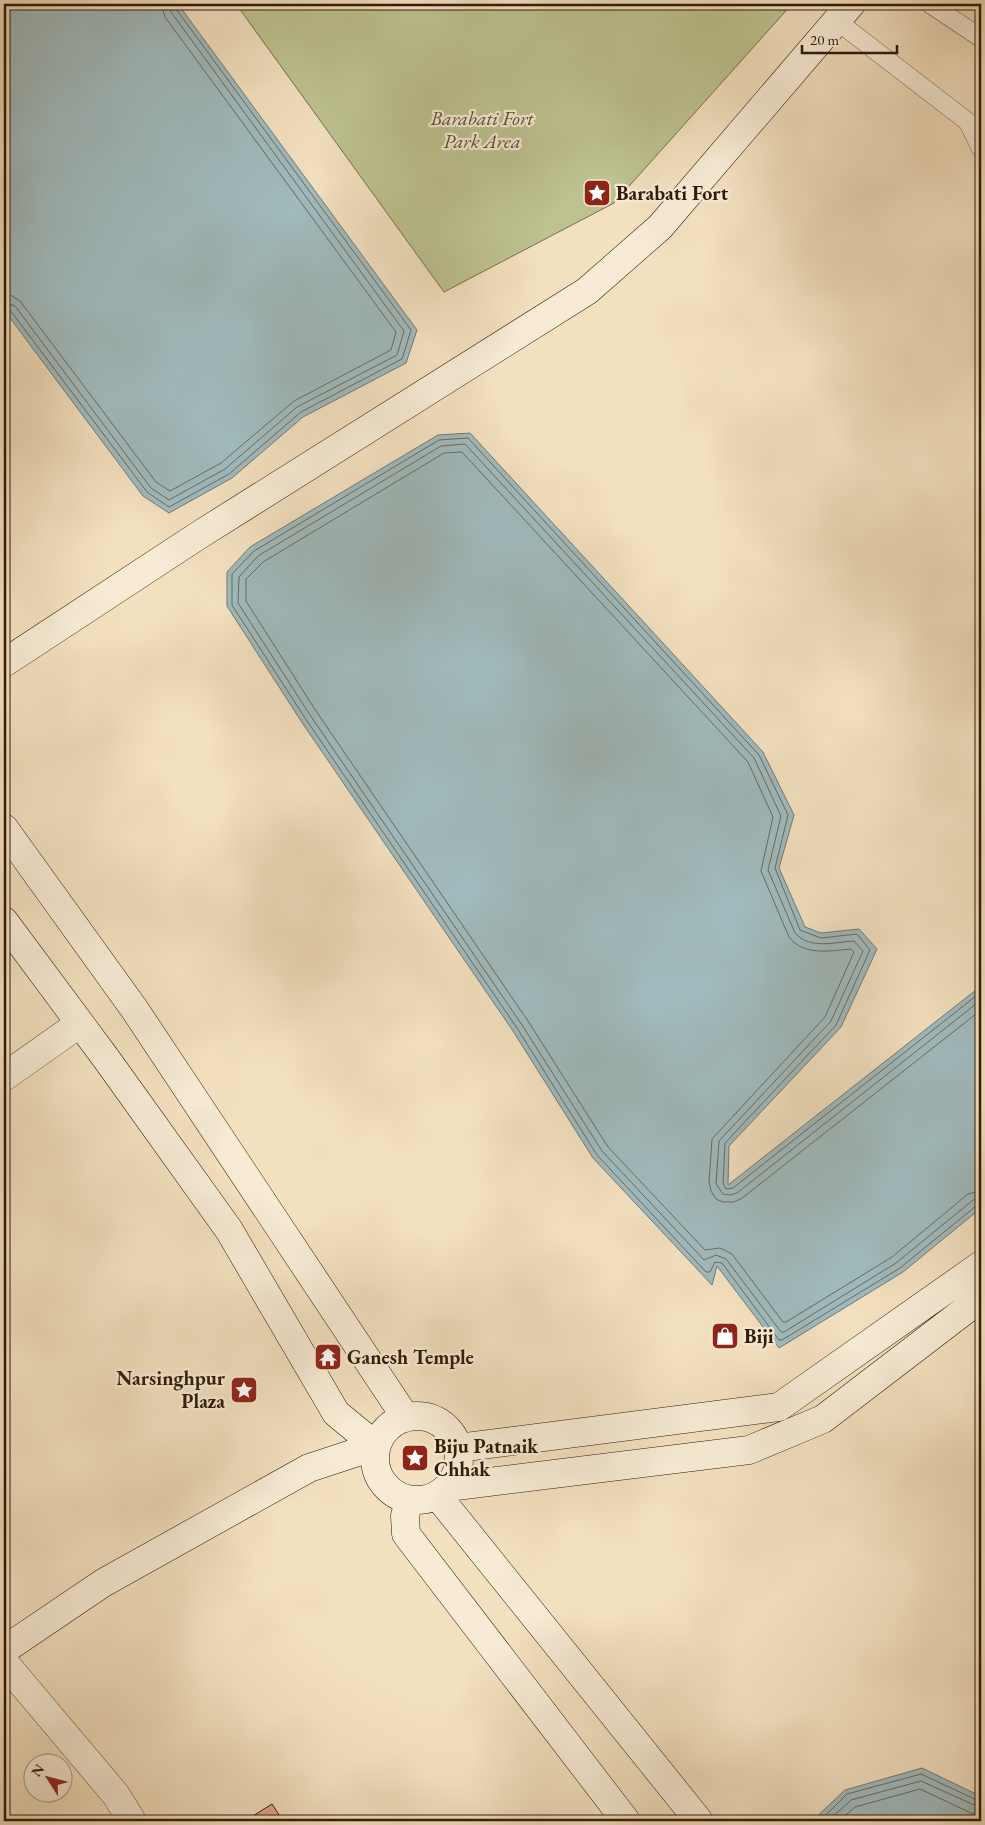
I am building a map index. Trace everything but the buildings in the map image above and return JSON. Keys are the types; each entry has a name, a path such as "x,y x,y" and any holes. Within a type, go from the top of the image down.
{"street":[{"path":"4,663 196,537 587,291 660,227 844,12"},
{"path":"4,828 135,1010 406,1418"},
{"path":"4,921 105,1057 229,1230 336,1413 376,1446"},
{"path":"4,1076 79,1024"},
{"path":"458,1448 779,1407 981,1265"},
{"path":"443,1491 456,1474 459,1462 458,1448 449,1431 433,1419 420,1416 406,1418 393,1424 383,1434 376,1446 375,1460 385,1486 396,1495 409,1500 424,1500 443,1491 749,1450 824,1419 981,1298"},
{"path":"4,1650 103,1583 309,1468 376,1446"},
{"path":"443,1491 699,1821"},
{"path":"409,1500 405,1516 406,1534 626,1821"},
{"path":"4,1662 116,1795 132,1821"}],"lane":[{"path":"930,4 981,38"},
{"path":"844,12 968,122 980,141"}],"green space":[{"name":"Barabati Fort Park Area","path":"236,4 792,4 614,203 444,292"}],"water":[{"path":"4,4 178,4 417,330 406,363 303,417 232,478 169,513 143,496 4,310"},
{"path":"470,433 763,752 794,815 779,868 805,927 821,933 859,929 877,949 841,1027 729,1146 728,1185 981,986 981,1208 903,1272 779,1348 717,1266 712,1285 593,1158 513,1031 301,721 227,606 227,572 250,547 438,435"},
{"path":"922,1768 978,1795 981,1801 981,1821 812,1821 845,1790"}],"place":[{"name":"Barabati Fort","path":"597,193"},
{"name":"Biji","path":"725,1336"},
{"name":"Ganesh Temple","path":"328,1357"},
{"name":"Narsinghpur Plaza","path":"244,1390"},
{"name":"Biju Patnaik Chhak","path":"415,1458"}]}
